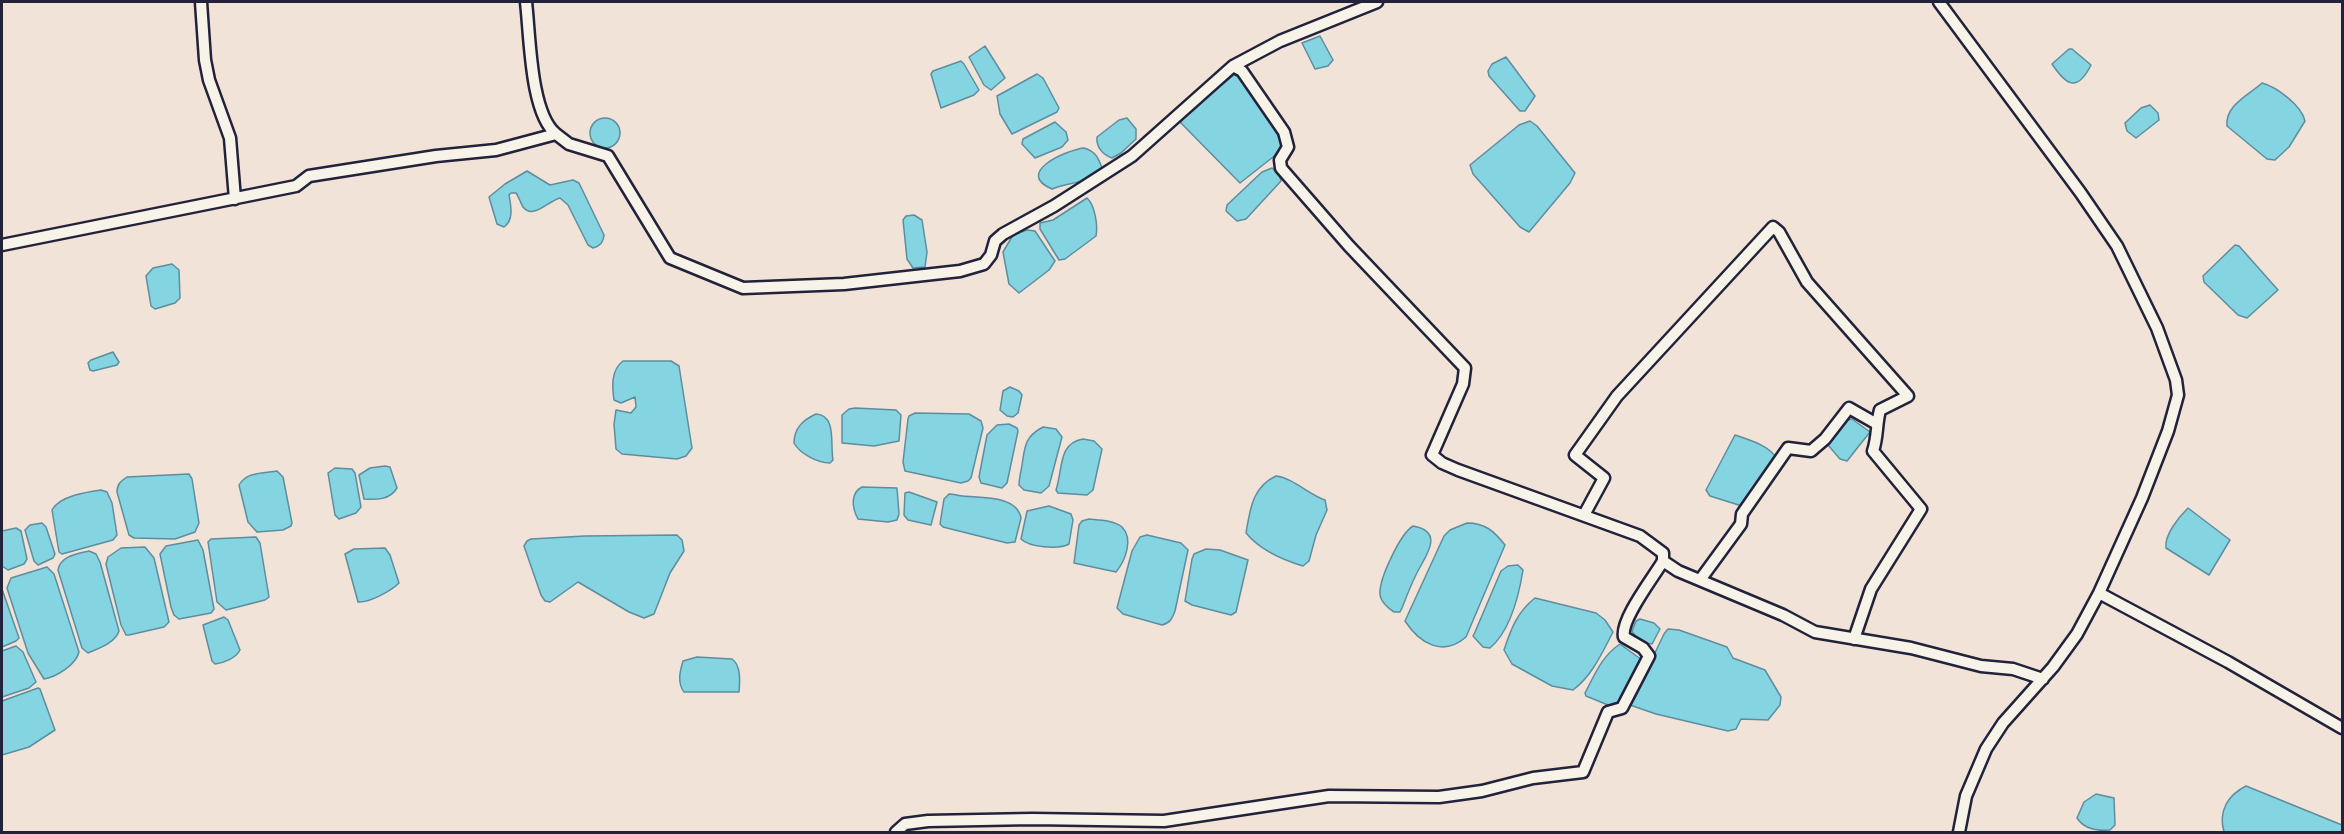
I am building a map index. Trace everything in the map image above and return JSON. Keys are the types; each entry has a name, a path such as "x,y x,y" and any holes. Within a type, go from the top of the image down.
{"street":[{"path":"201,2 205,60 209,81 230,138 235,199"},
{"path":"526,2 537,101 548,128 569,144 608,156 670,258 743,288 844,284 960,271 984,264 991,255 995,241 1003,234 1054,206 1132,156 1233,66 1280,41 1377,2"},
{"path":"1939,2 2080,192 2117,246 2157,328 2178,395 2168,431 2142,498 2099,592 2077,634 2043,678 2003,723 1986,749 1966,796 1959,832"},
{"path":"896,832 905,824 928,821 1032,819 1164,827 1329,796 1439,797 1482,791 1533,778 1583,772 1608,712 1622,708 1649,656 1643,648 1624,637 1622,630 1627,617 1663,561 1663,553 1640,536 1458,470 1442,463 1432,455 1463,384 1465,368 1349,246 1281,168 1280,160 1288,147 1284,132 1242,71 1233,66"},
{"path":"2,245 296,186 309,176 436,156 496,150 556,134"},
{"path":"1584,515 1604,478 1575,455 1617,396 1773,227 1779,232 1807,282 1908,396 1880,410 1877,424 1878,437 1873,451 1921,509 1871,589 1854,639"},
{"path":"1700,580 1741,524 1742,514 1788,448 1811,451 1826,439 1849,408 1877,424"},
{"path":"1663,561 1678,571 1783,615 1815,632 1911,648 1981,666 2013,669 2043,678"},
{"path":"2099,592 2343,728"}],"water":[{"path":"1320,36 1333,60 1328,66 1315,69 1302,43"},
{"path":"985,46 1005,78 991,90 984,85 969,57"},
{"path":"2069,49 2091,65 2081,80 2076,83 2067,81 2052,64"},
{"path":"1506,57 1535,96 1525,111 1520,111 1489,76 1488,71 1492,64"},
{"path":"961,61 979,90 974,95 941,108 931,74 933,71"},
{"path":"1037,74 1043,78 1059,108 1057,112 1012,134 1000,114 997,96"},
{"path":"1234,75 1243,78 1283,138 1282,150 1240,183 1180,122 1184,115"},
{"path":"2262,83 2288,98 2299,109 2305,121 2289,147 2275,160 2267,159 2227,126 2227,119 2234,106"},
{"path":"2150,105 2158,113 2159,120 2136,138 2127,131 2125,123 2141,108"},
{"path":"605,118 616,122 620,133 616,144 605,148 594,144 590,133 594,122"},
{"path":"1127,118 1136,129 1136,139 1121,153 1112,158 1109,157 1099,147 1097,137 1119,120"},
{"path":"1530,121 1537,126 1575,173 1570,183 1529,232 1520,227 1473,174 1470,165 1519,125"},
{"path":"1055,122 1066,132 1068,140 1062,147 1035,158 1022,144 1023,139"},
{"path":"1084,148 1091,151 1097,158 1102,168 1098,173 1052,189 1042,183 1038,176 1047,163 1066,153"},
{"path":"1272,168 1279,174 1281,181 1246,219 1237,221 1226,211 1227,205 1262,172"},
{"path":"527,171 550,185 573,180 579,183 604,235 601,244 593,248 588,245 568,205 560,198 531,212 523,207 516,193 511,193 509,195 511,212 509,221 504,227 497,224 489,197"},
{"path":"1087,198 1095,216 1096,236 1065,259 1059,260 1040,229 1040,223 1053,220"},
{"path":"914,215 922,220 927,252 925,267 913,268 907,259 903,220 906,216"},
{"path":"1027,230 1035,231 1055,261 1049,270 1019,293 1009,284 1003,252 1013,235"},
{"path":"2235,245 2239,246 2278,290 2247,318 2238,315 2204,282 2203,276"},
{"path":"172,264 179,270 180,298 175,303 155,309 151,306 146,276 153,268"},
{"path":"113,352 119,362 117,365 90,370 88,363 91,360"},
{"path":"623,361 671,361 679,366 692,448 686,456 677,459 622,454 616,449 614,424 616,410 631,413 636,407 635,397 621,403 614,400 614,374"},
{"path":"1010,387 1022,395 1018,413 1013,417 1007,416 1000,410 1003,391"},
{"path":"849,409 896,410 901,415 899,441 874,446 842,443 842,415"},
{"path":"915,413 969,414 981,421 983,428 971,478 968,481 961,483 905,471 903,462 908,419"},
{"path":"816,414 823,416 830,425 833,460 830,463 810,457 800,451 794,443 800,425"},
{"path":"1852,419 1870,432 1847,461 1840,459 1828,445 1848,420"},
{"path":"1009,424 1018,431 1007,483 1002,488 981,483 979,477 987,435 997,425"},
{"path":"1043,427 1056,429 1062,437 1049,486 1041,493 1024,490 1019,485 1026,443"},
{"path":"1735,435 1764,447 1777,459 1745,507 1710,496 1706,490"},
{"path":"1083,439 1094,441 1102,449 1093,490 1087,495 1058,493 1056,490 1065,451 1075,441"},
{"path":"390,467 397,488 387,497 364,499 359,475 370,468"},
{"path":"335,468 352,469 355,473 361,507 356,513 339,519 335,515 328,473"},
{"path":"277,471 283,477 292,523 283,530 257,532 248,522 239,485 250,475"},
{"path":"189,474 192,479 199,523 195,532 175,539 134,538 129,535 117,492 121,481 127,477"},
{"path":"1276,476 1325,500 1327,510 1316,535 1309,561 1303,566 1272,554 1246,533 1251,508 1257,493 1262,486"},
{"path":"862,487 897,488 899,514 897,520 888,522 858,519 853,501 855,493"},
{"path":"101,490 107,492 112,503 117,535 113,540 62,554 59,552 52,510 67,498"},
{"path":"909,492 937,502 931,525 908,520 904,515 905,493"},
{"path":"949,494 997,499 1013,505 1021,518 1015,542 1007,543 943,527 940,524 944,499"},
{"path":"1049,506 1071,514 1073,520 1069,544 1044,547 1021,539 1027,511"},
{"path":"2188,508 2230,540 2209,575 2166,548 2170,532"},
{"path":"1089,519 1114,523 1126,532 1127,550 1116,572 1074,563 1079,525 1082,521"},
{"path":"42,523 46,527 55,554 53,558 38,565 34,561 25,530 30,525"},
{"path":"1467,523 1479,524 1489,529 1505,545 1466,637 1457,643 1441,647 1418,636 1405,621 1444,536 1450,530"},
{"path":"1413,526 1429,534 1430,547 1400,612 1394,612 1381,599 1381,587 1397,547"},
{"path":"16,528 21,531 27,559 24,564 8,570 2,566 2,531"},
{"path":"677,535 682,540 684,551 670,573 654,614 644,618 629,612 578,582 550,602 545,601 524,546 531,539"},
{"path":"1147,535 1181,543 1188,550 1175,611 1170,620 1162,625 1123,614 1117,608 1132,551 1140,537"},
{"path":"256,537 260,543 269,597 226,610 217,602 208,542 211,539"},
{"path":"198,540 203,550 214,609 211,613 179,619 174,615 171,607 160,554 166,546"},
{"path":"145,547 154,558 169,622 164,627 126,635 121,625 106,564 108,557 121,548"},
{"path":"385,548 390,555 399,583 380,596 358,602 345,554 354,549"},
{"path":"1206,549 1220,550 1248,560 1236,612 1231,615 1185,601 1194,554"},
{"path":"89,551 96,554 100,562 119,631 110,642 88,653 82,648 58,570 59,565 66,559"},
{"path":"1518,565 1523,570 1516,601 1508,622 1490,648 1483,647 1473,636 1501,571 1508,566"},
{"path":"47,567 54,574 79,652 65,670 44,679 28,653 7,588 11,578"},
{"path":"2,589 19,638 2,647"},
{"path":"1535,598 1596,613 1605,620 1613,632 1591,671 1573,690 1552,686 1512,664 1504,650 1519,615"},
{"path":"224,617 228,620 240,650 229,660 215,664 212,661 203,625"},
{"path":"1640,619 1654,623 1660,629 1652,644 1640,640 1632,631 1636,621"},
{"path":"1668,629 1679,630 1727,647 1733,658 1765,670 1781,697 1780,705 1768,720 1741,719 1736,729 1728,731 1656,714 1630,705"},
{"path":"1620,644 1642,660 1626,699 1613,707 1586,696 1585,693 1604,660"},
{"path":"16,646 23,652 36,682 29,688 2,697 2,651"},
{"path":"697,657 732,659 740,678 739,692 684,692 680,681 683,661"},
{"path":"38,688 55,730 29,747 2,755 2,701"},
{"path":"2246,786 2342,825 2342,832 2224,832 2222,817 2226,804 2234,794"},
{"path":"2096,794 2114,798 2115,825 2110,830 2083,825 2077,818 2084,802"}]}
